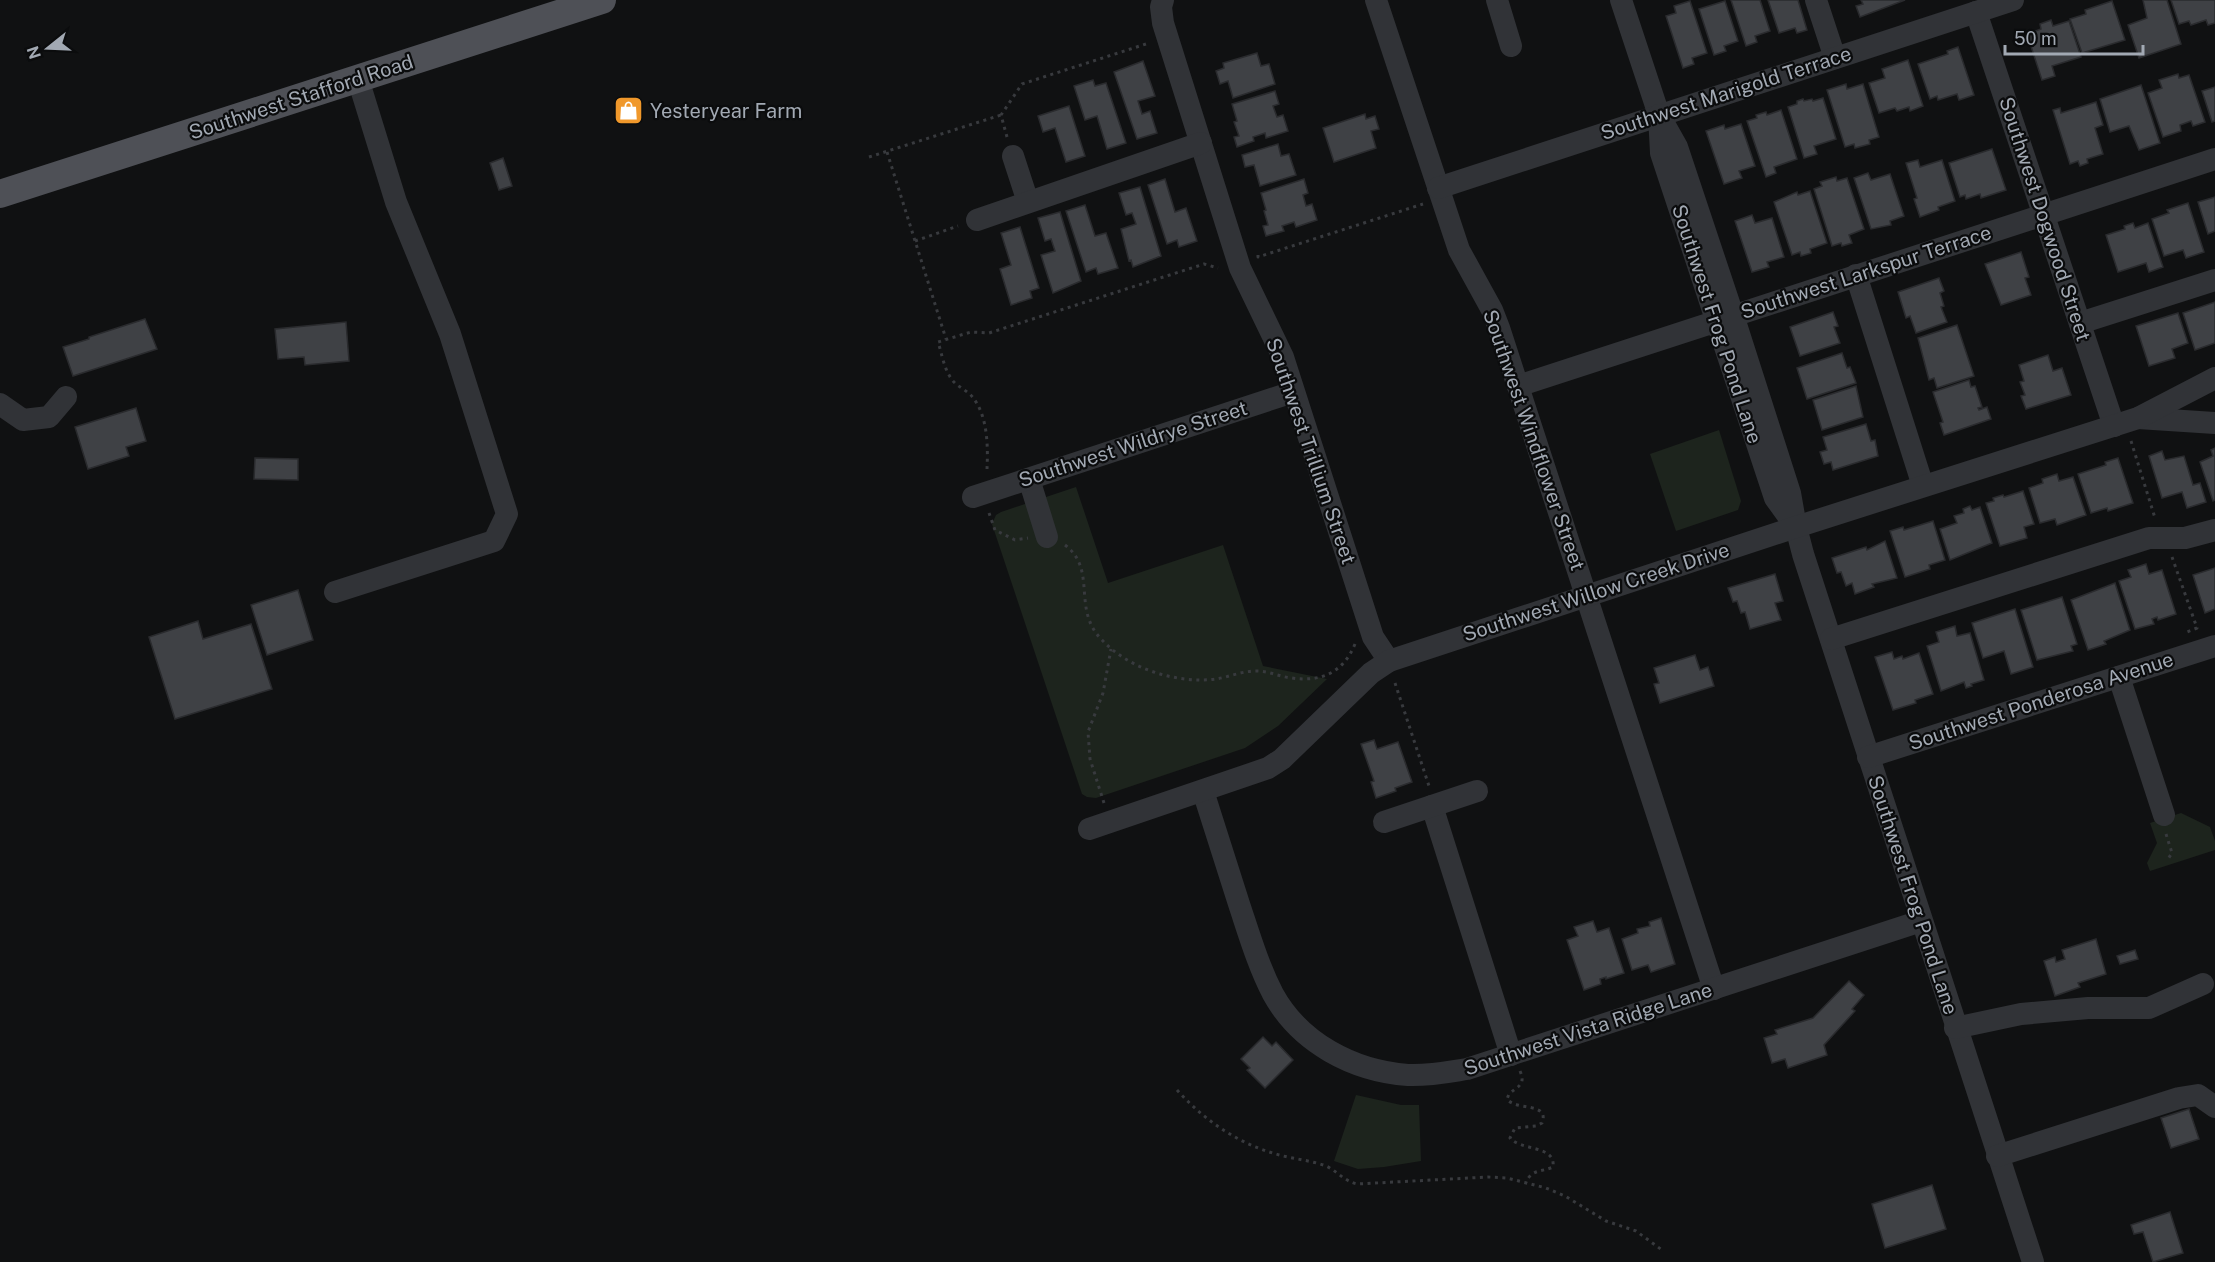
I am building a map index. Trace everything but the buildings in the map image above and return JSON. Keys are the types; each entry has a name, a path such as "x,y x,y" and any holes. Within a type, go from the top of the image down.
{"main road":[{"name":"Southwest Stafford Road","path":"0,194 602,0"}],"street":[{"name":"Southwest Trillium Street","path":"1163,0 1161,7 1168,37 1240,268 1283,357 1373,637 1389,661"},
{"name":"Southwest Windflower Street","path":"1376,0 1459,250 1492,310 1518,386 1714,989"},
{"path":"1497,0 1512,46"},
{"name":"Southwest Frog Pond Lane","path":"1621,0 1659,115 1677,147 1775,498 1796,527 1955,1028 2033,1262"},
{"path":"1816,0 1835,58"},
{"name":"Southwest Marigold Terrace","path":"1438,188 2013,0"},
{"name":"Southwest Dogwood Street","path":"1976,12 2114,426"},
{"path":"335,592 494,541 507,514 450,334 396,202 358,79"},
{"path":"977,220 1201,143"},
{"path":"1013,156 1028,202"},
{"name":"Southwest Larkspur Terrace","path":"1518,386 2215,159"},
{"path":"1856,275 1923,486"},
{"path":"2080,323 2215,280"},
{"name":"Southwest Willow Creek Drive","path":"1099,825 1261,771 1282,759 1371,673 1389,661 1586,595 2138,418 2215,378"},
{"name":"Southwest Wildrye Street","path":"978,496 1293,392"},
{"path":"0,404 23,420 49,417 66,397"},
{"name":"Southwest Willow Creek Drive","path":"2138,418 2215,423"},
{"path":"1029,479 1047,537"},
{"path":"1831,639 2149,538 2185,538 2215,530"},
{"name":"Southwest Ponderosa Avenue","path":"1868,757 2215,646"},
{"path":"2119,676 2164,821"},
{"name":"Southwest Vista Ridge Lane","path":"1203,791 1257,961 1274,995 1294,1023 1317,1044 1348,1060 1377,1070 1408,1075 1438,1074 1519,1060 1714,989 1921,921"},
{"path":"1384,822 1477,791"},
{"path":"1433,805 1519,1060"},
{"path":"1955,1028 2021,1014 2088,1008 2149,1008 2203,984"},
{"path":"1997,1155 2179,1098 2198,1095 2215,1107"}],"path":[{"path":"869,157 1000,115 1022,84 1168,37"},
{"path":"1000,115 1013,156"},
{"path":"886,152 946,339"},
{"path":"1354,637 1355,643 1345,660 1333,672 1321,679 1292,678 1260,671 1204,680 1170,677 1141,666 1111,649 1090,626 1085,609 1083,574 1079,563 1068,548 1047,537 1015,540 995,530 978,496 975,473 988,469 986,426 980,408 973,397 953,381 946,368 938,342 971,332 989,333 1204,264 1219,268 1213,247 1231,240 1251,235 1258,257 1422,202 1425,211"},
{"path":"915,241 977,220"},
{"path":"1099,825 1094,772 1088,744 1091,721 1103,693 1111,649"},
{"path":"1391,686 1396,682 1433,805"},
{"path":"2164,821 2172,853 2168,859"},
{"path":"1519,1060 1522,1083 1519,1088 1509,1094 1507,1099 1513,1104 1538,1108 1544,1118 1542,1123 1536,1126 1515,1128 1510,1138 1522,1147 1543,1151 1552,1156 1554,1161 1553,1167 1533,1172 1526,1182"},
{"path":"1177,1090 1206,1119 1239,1139 1275,1154 1325,1166 1348,1182 1358,1184 1488,1177 1526,1182 1565,1196 1606,1221 1636,1231 1662,1250"}],"shaded area":[{"path":"1719,430 1741,501 1738,510 1676,531 1650,454"},
{"path":"1076,487 1108,583 1223,545 1263,666 1327,679 1278,726 1245,748 1096,798 1082,794 992,524 996,515 1001,512"},
{"path":"2181,813 2210,827 2215,841 2215,850 2150,871 2147,863 2157,843 2150,823"},
{"path":"1356,1095 1401,1105 1419,1105 1421,1161 1358,1169 1334,1161"}],"place":[{"name":"Yesteryear Farm","path":"629,111"}]}
